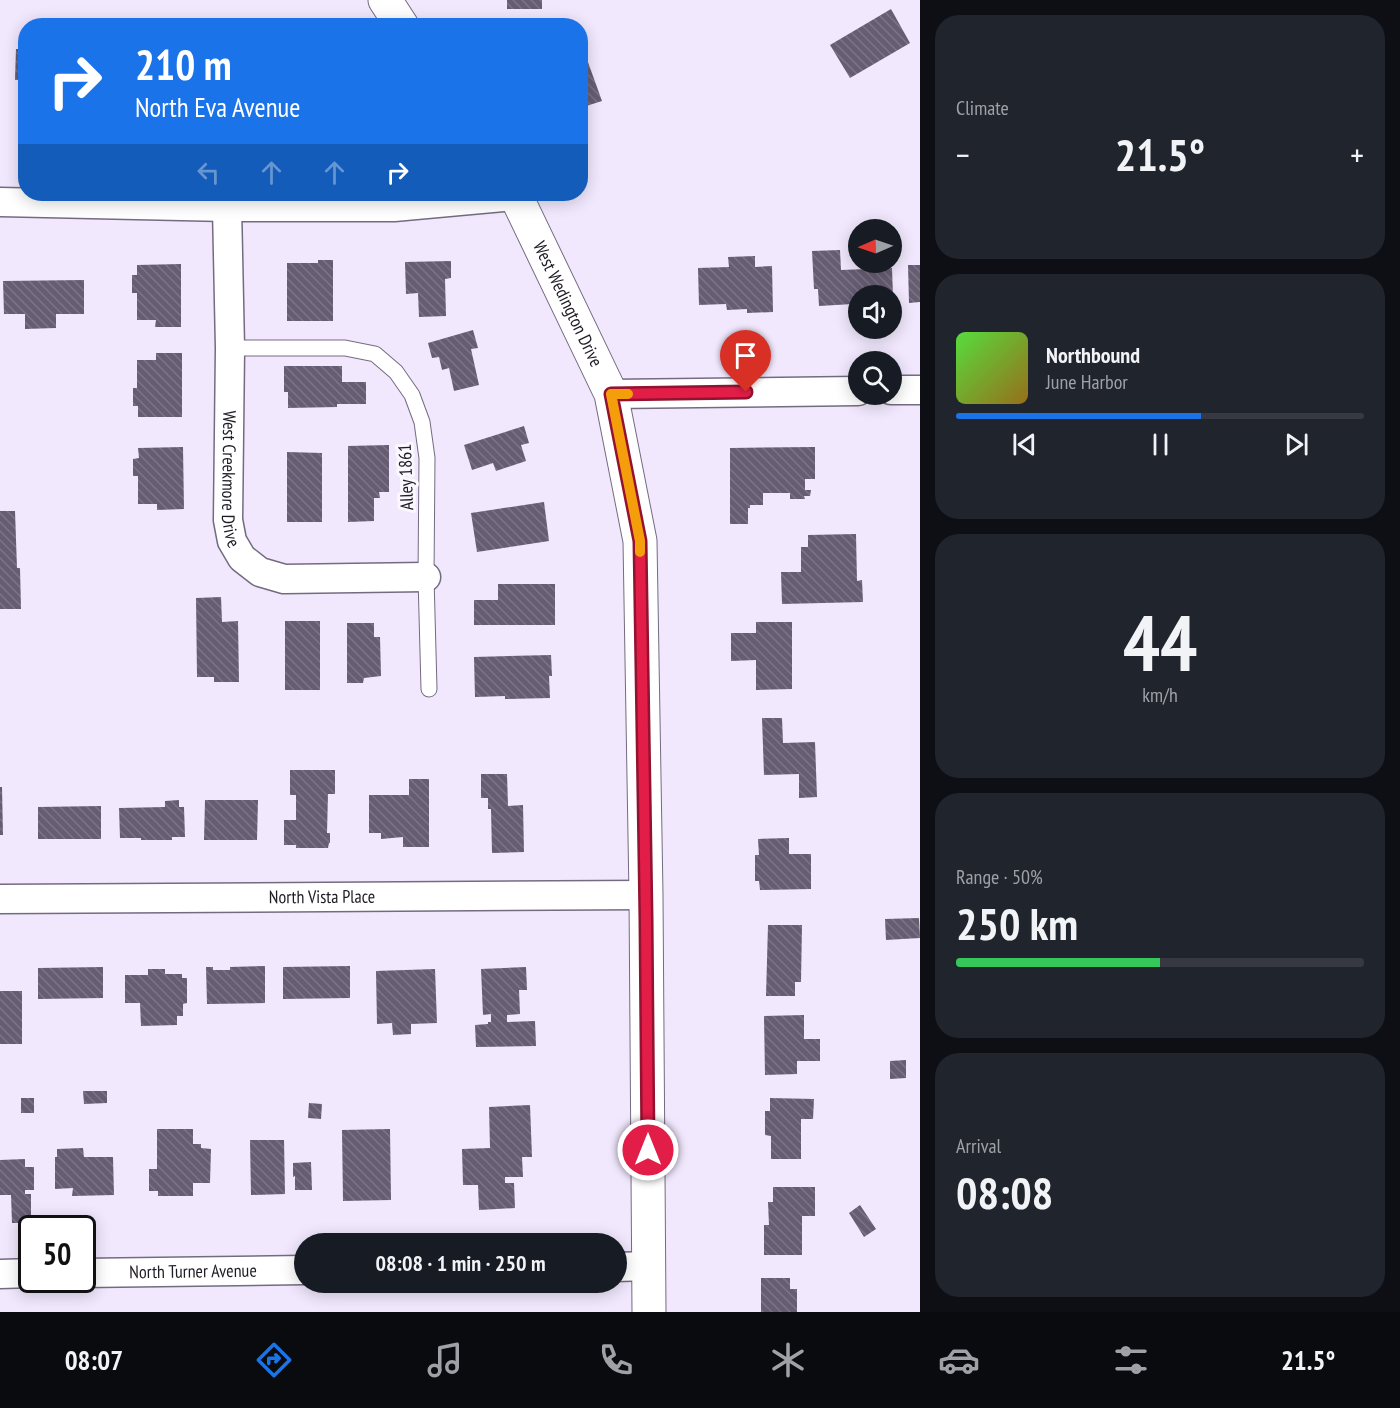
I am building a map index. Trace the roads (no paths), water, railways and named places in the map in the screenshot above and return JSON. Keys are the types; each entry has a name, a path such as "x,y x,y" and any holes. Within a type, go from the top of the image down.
{"main road":[{"path":"385,0 397,18"},
{"name":"West Wedington Drive","path":"518,201 611,394 640,541 646,895 649,1312"}],"street":[{"path":"0,202 226,207 394,207 454,201"},
{"name":"West Creekmore Drive","path":"226,207 230,348 228,520 232,541 242,558 261,572 284,579 426,577"},
{"path":"902,390 920,390"},
{"path":"611,394 848,391"},
{"name":"North Vista Place","path":"0,899 646,895"},
{"path":"627,1267 649,1266"},
{"name":"North Turner Avenue","path":"96,1273 294,1270"},
{"path":"0,1274 18,1273"}],"lane":[{"name":"Alley 1861","path":"230,348 345,348 375,354 396,372 412,395 422,422 427,458 426,577 429,688"}]}
